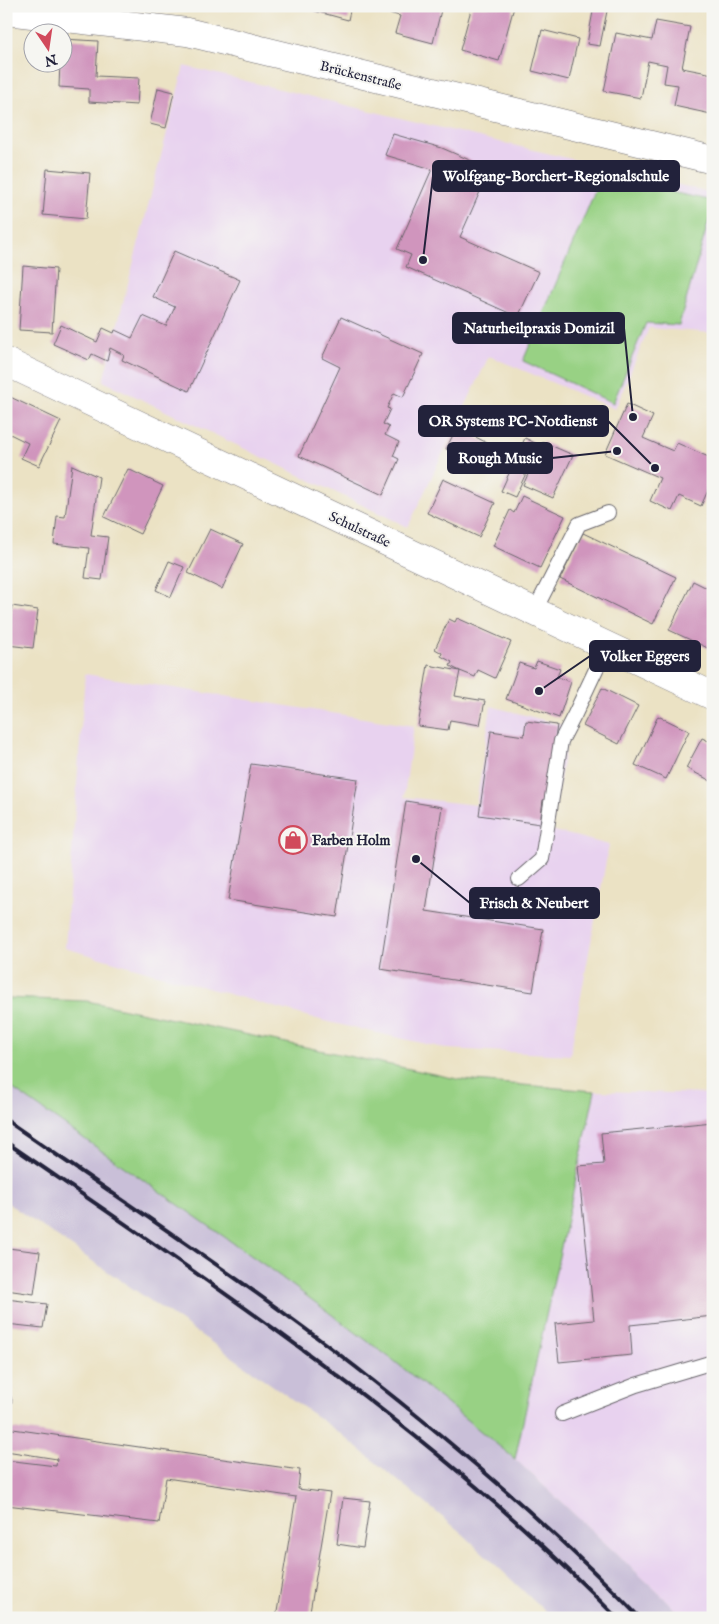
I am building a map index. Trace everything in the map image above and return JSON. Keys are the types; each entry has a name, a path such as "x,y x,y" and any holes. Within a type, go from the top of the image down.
{"street":[{"name":"Brückenstraße","path":"6,11 187,32 713,160"},
{"name":"Schulstraße","path":"6,362 713,696"}],"lane":[{"path":"534,612 579,524 608,513"},
{"path":"519,879 542,859 561,740 576,714 607,646"},
{"path":"562,1414 636,1385 713,1362"}],"shaded area":[{"path":"184,66 713,193 713,333 649,328 615,409 489,356 408,527 103,381"},
{"path":"85,674 414,726 404,797 476,805 491,706 569,727 551,830 609,845 570,1055 448,1049 324,1021 65,948"},
{"path":"6,1084 266,1266 393,1360 515,1459 665,1599 682,1618 552,1618 463,1534 341,1434 224,1351 6,1202"},
{"path":"595,1091 713,1094 713,1618 682,1618 665,1599 515,1459"}],"green space":[{"path":"601,177 713,201 679,325 646,323 613,403 523,361"},
{"path":"6,998 87,1001 462,1080 595,1091 515,1459 393,1360 266,1266 6,1084"}],"building":[{"path":"316,6 351,6 348,20 315,11"},
{"path":"379,6 442,6 433,43 395,33 400,16 378,10"},
{"path":"472,6 514,7 499,61 460,50"},
{"path":"594,6 608,6 600,46 587,44"},
{"path":"656,21 690,27 682,68 713,74 711,114 674,106 678,85 664,83 667,65 648,61 641,98 604,91 616,33 652,40"},
{"path":"542,30 578,39 569,80 532,71"},
{"path":"72,40 98,41 96,76 139,78 137,105 89,102 89,89 59,87 60,72 72,72"},
{"path":"158,88 174,92 166,128 150,124"},
{"path":"393,134 442,148 490,169 460,237 539,272 518,317 406,267 411,255 397,249 432,169 385,155"},
{"path":"47,169 90,173 86,219 43,215"},
{"path":"174,251 240,280 189,391 122,360 124,355 110,348 107,361 92,354 89,360 53,344 61,325 97,342 103,328 114,333 115,330 132,338 143,316 166,326 175,307 153,297"},
{"path":"23,266 56,269 52,332 19,330"},
{"path":"341,317 423,354 403,397 394,393 387,408 390,409 383,424 389,427 385,435 399,442 393,456 399,459 383,495 299,456 340,367 322,358"},
{"path":"6,395 61,421 39,466 21,458 28,443 6,432"},
{"path":"627,404 653,416 643,438 673,451 677,443 713,459 713,479 701,506 679,496 672,511 650,501 660,478 605,454"},
{"path":"457,427 487,443 477,464 446,449"},
{"path":"525,438 539,445 515,497 501,491"},
{"path":"543,442 573,455 553,498 523,485"},
{"path":"72,465 99,477 91,535 108,537 102,580 85,578 89,548 54,544 57,516 65,517"},
{"path":"128,469 163,486 140,534 104,517"},
{"path":"443,479 495,503 479,537 427,513"},
{"path":"522,496 565,516 540,568 493,546 510,510 514,513"},
{"path":"210,529 243,544 222,589 188,573"},
{"path":"583,533 676,577 653,624 560,579"},
{"path":"169,561 184,567 171,597 156,590"},
{"path":"693,581 713,591 712,650 669,630"},
{"path":"12,606 38,610 33,648 7,645"},
{"path":"457,618 511,642 495,678 478,670 475,677 460,671 450,666 452,662 441,656 442,653 435,649 449,619 455,622"},
{"path":"537,661 560,669 557,677 571,682 559,718 506,699 519,663 534,668"},
{"path":"428,665 460,671 455,696 485,701 480,725 450,720 448,730 418,726"},
{"path":"602,688 638,706 619,744 583,726"},
{"path":"658,716 689,731 666,779 635,765"},
{"path":"526,721 557,725 546,800 543,800 540,824 479,815 491,731 524,736"},
{"path":"702,738 713,743 713,782 686,768"},
{"name":"Farben Holm","path":"251,764 358,779 337,917 228,900"},
{"path":"406,801 442,807 426,911 543,929 533,992 380,969"},
{"path":"713,1122 713,1316 630,1325 632,1355 559,1362 555,1324 594,1320 578,1166 604,1164 601,1133"},
{"path":"8,1248 40,1252 34,1294 6,1290 6,1254"},
{"path":"6,1299 47,1304 43,1328 6,1324"},
{"path":"6,1383 12,1400 9,1421 6,1420"},
{"path":"6,1428 300,1470 298,1489 330,1493 309,1618 276,1618 296,1497 166,1478 159,1523 6,1505 6,1460 56,1466 57,1459 6,1451"},
{"path":"343,1498 370,1501 363,1548 337,1544"}],"railway":[{"path":"6,1120 227,1272 357,1368 503,1488 607,1584 640,1618"},
{"path":"6,1142 245,1308 400,1424 475,1486 547,1550 617,1618"}],"place":[{"name":"Wolfgang-Borchert-Regionalschule","path":"423,260"},
{"name":"Naturheilpraxis Domizil","path":"633,417"},
{"name":"Rough Music","path":"617,451"},
{"name":"OR Systems PC-Notdienst","path":"655,468"},
{"name":"Volker Eggers","path":"539,691"},
{"name":"Farben Holm","path":"293,840"},
{"name":"Frisch & Neubert","path":"416,859"}]}
